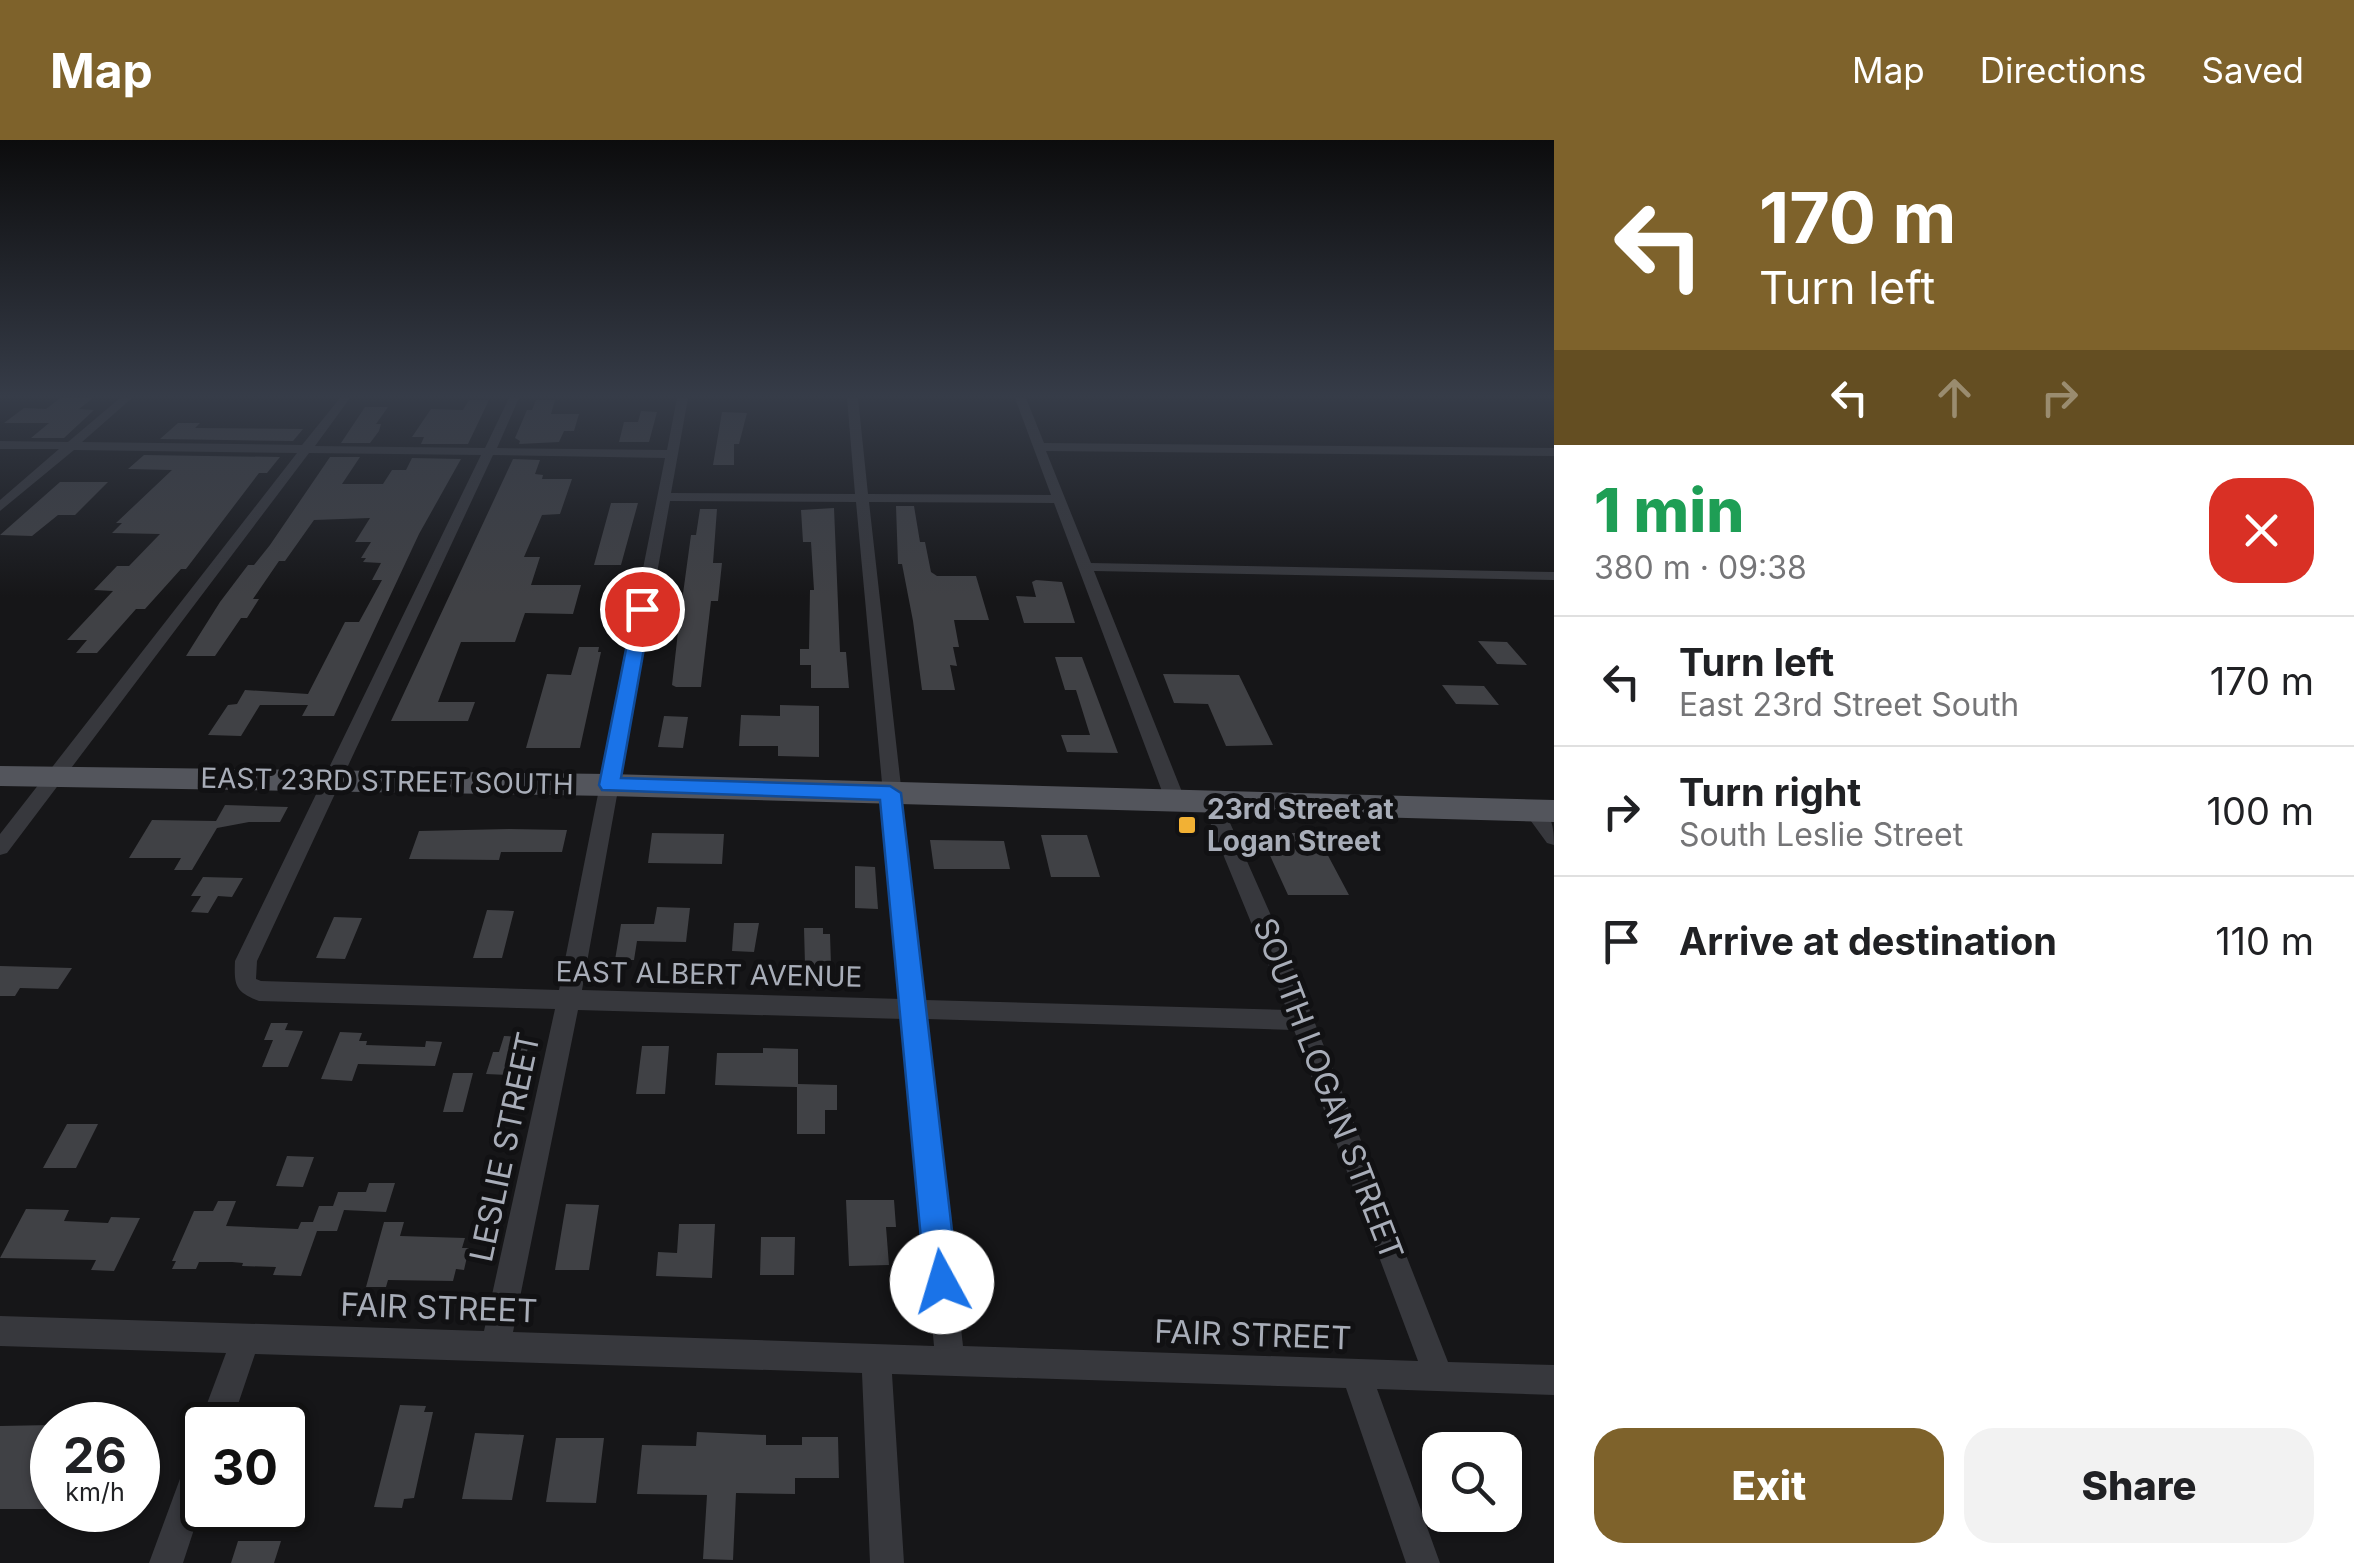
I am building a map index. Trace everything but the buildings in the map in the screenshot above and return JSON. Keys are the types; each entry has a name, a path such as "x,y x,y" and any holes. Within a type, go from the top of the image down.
{"main road":[{"name":"EAST 23RD STREET SOUTH","path":"0,776 609,785 1544,811"}],"street":[{"path":"0,507 49,464"},
{"path":"0,848 294,464"},
{"path":"333,780 482,464"},
{"name":"LESLIE STREET","path":"496,1345 568,1002 670,464"},
{"path":"860,464 950,1360"},
{"path":"1047,464 1176,802"},
{"path":"664,496 1061,499"},
{"path":"1087,567 1554,576"},
{"name":"EAST ALBERT AVENUE","path":"333,780 246,961 242,976 245,984 259,991 1302,1020"},
{"name":"SOUTH LOGAN STREET","path":"1212,803 1302,1020 1439,1376"},
{"path":"1544,811 1554,838"},
{"name":"FAIR STREET","path":"0,1331 1554,1380"},
{"path":"223,1402 246,1338"},
{"path":"876,1357 887,1563"},
{"path":"1356,1374 1422,1563"},
{"path":"166,1563 180,1523"}],"place":[{"name":"23rd Street at Logan Street","path":"1187,825"}],"route":[{"path":"642,609 609,785 890,793 942,1282"}]}
